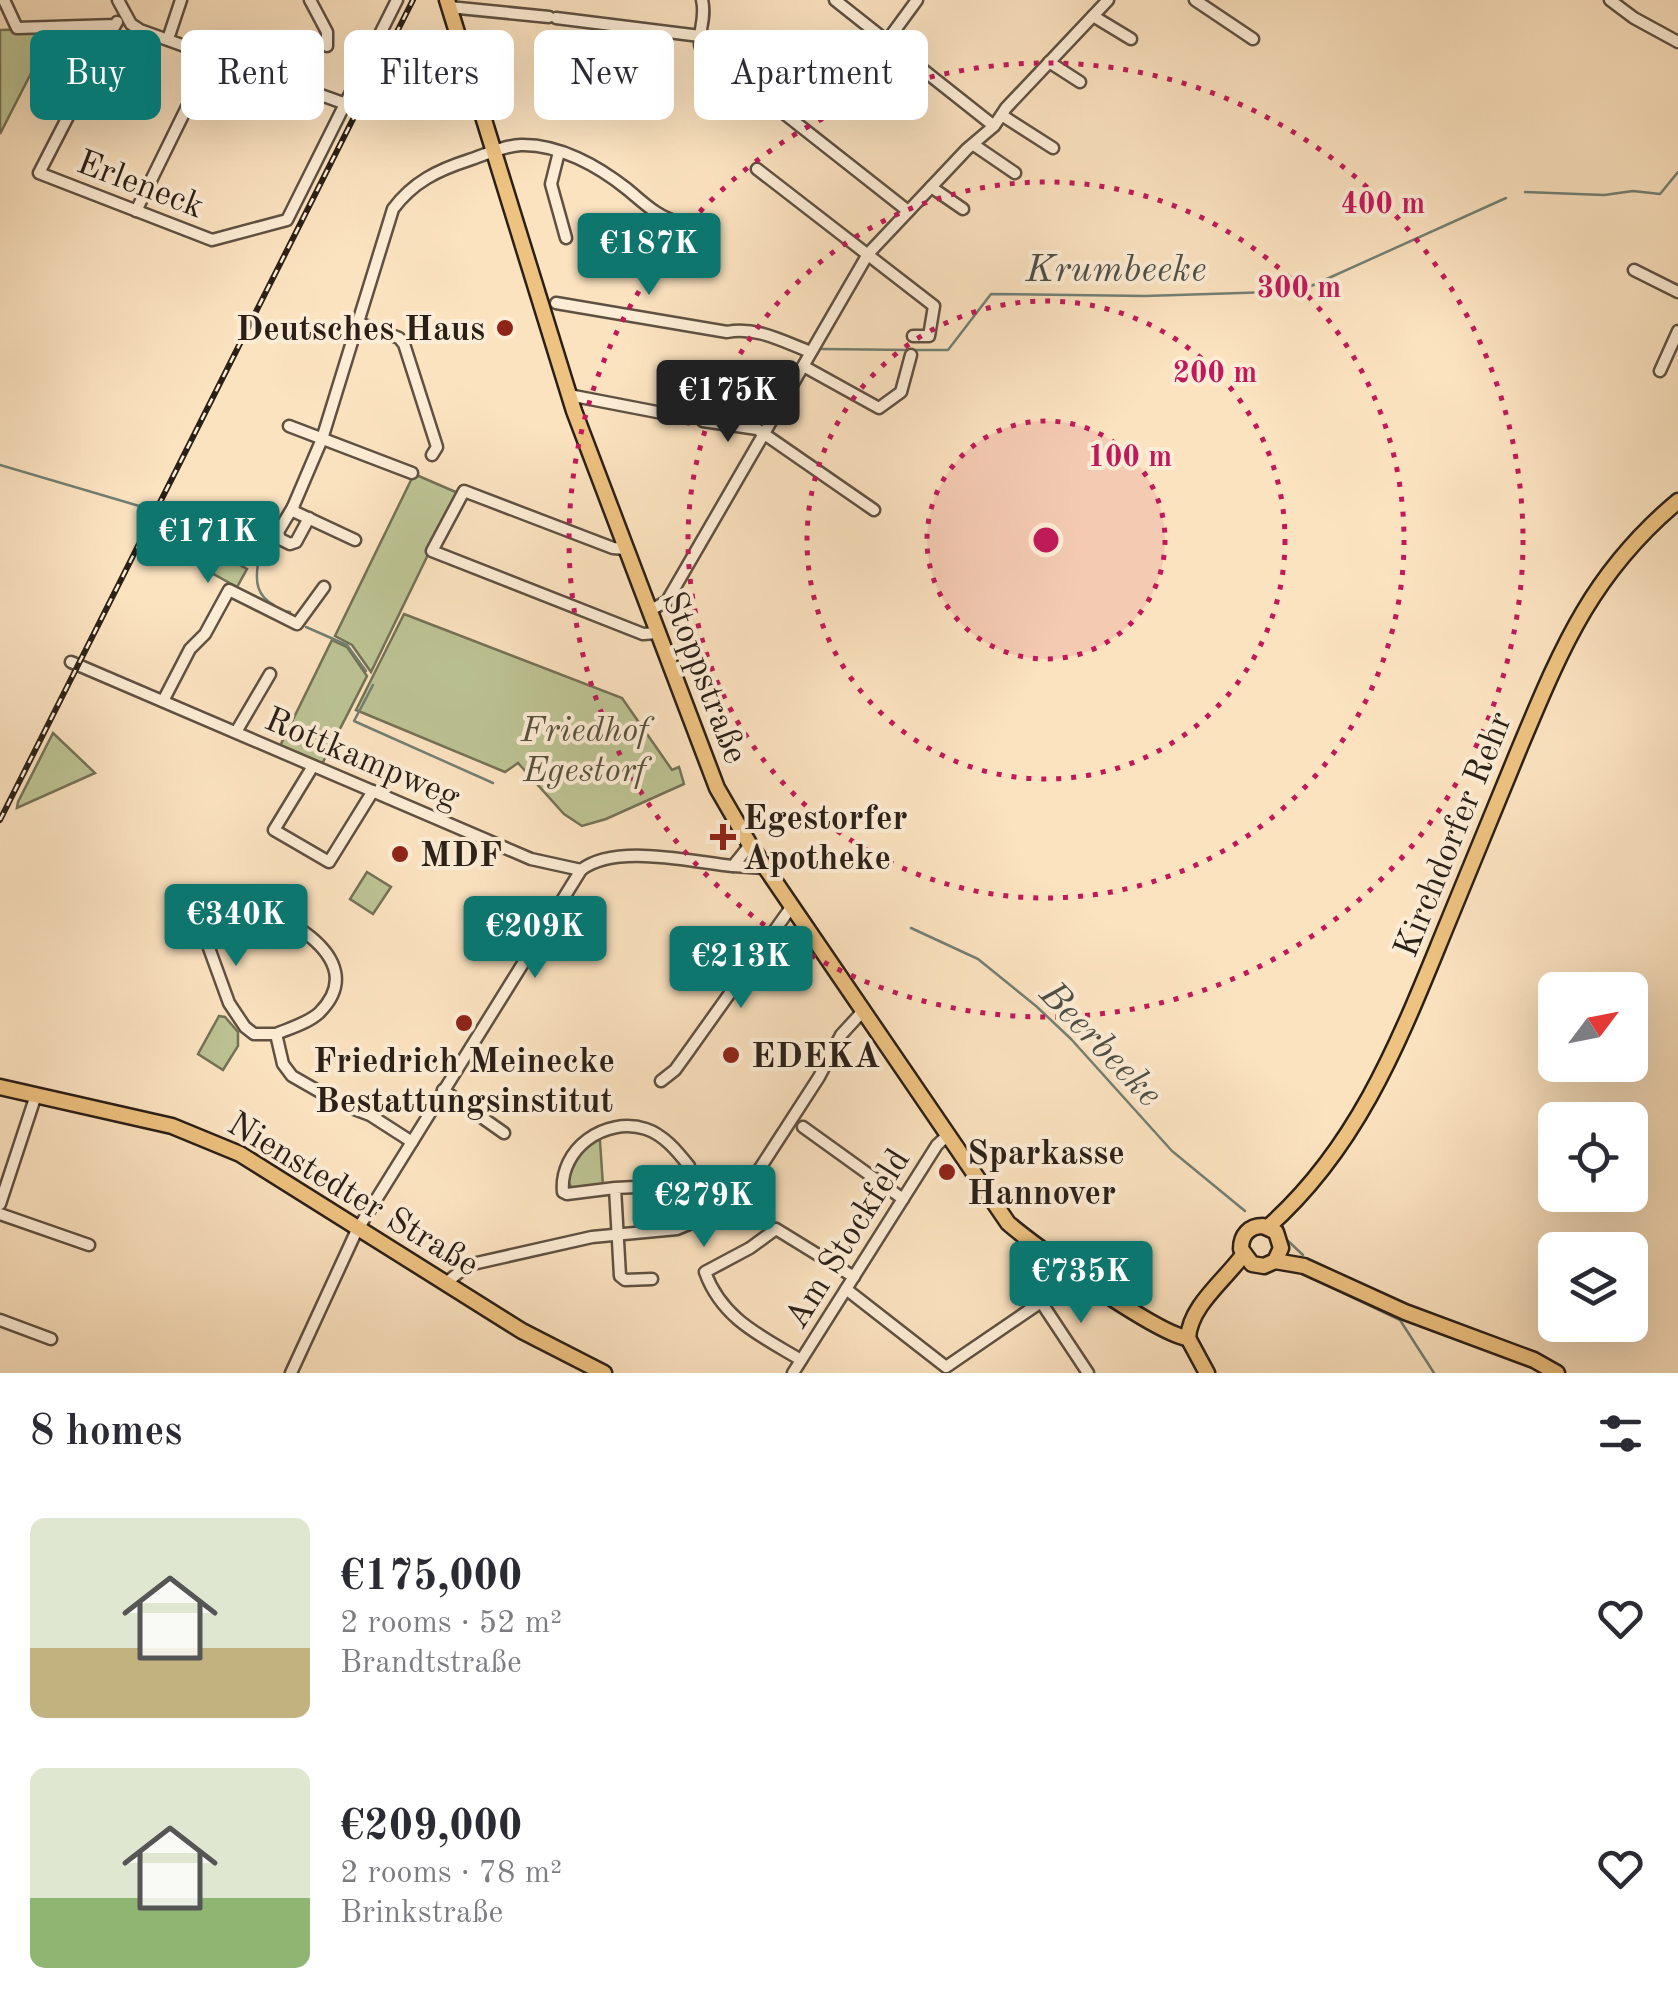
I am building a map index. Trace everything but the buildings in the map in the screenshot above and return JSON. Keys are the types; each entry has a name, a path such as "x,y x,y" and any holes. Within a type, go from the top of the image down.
{"main road":[{"name":"Stoppstraße","path":"448,3 569,396 716,788 750,845 1008,1222 1027,1240 1167,1333 1188,1338"},
{"name":"Kirchdorfer Rehr","path":"1276,1243 1297,1201 1348,1135 1384,1074 1576,620 1625,552 1678,501"},
{"name":"Nienstedter Straße","path":"0,1087 141,1118 207,1138 270,1170 522,1331 604,1373"},
{"path":"1276,1243 1264,1266 1247,1259 1241,1243 1246,1233 1258,1226 1304,1266 1422,1320 1534,1360 1557,1373"},
{"path":"1207,1373 1188,1338 1192,1316 1247,1259"}],"street":[{"path":"4,0 16,28 115,24 125,13"},
{"path":"118,0 140,30 181,43"},
{"path":"168,38 181,0"},
{"path":"310,0 327,32 327,46"},
{"path":"382,30 397,0"},
{"path":"702,0 702,30"},
{"path":"835,0 872,30"},
{"path":"896,30 918,0"},
{"path":"649,611 667,601 868,254 998,121 1108,0"},
{"path":"1194,0 1253,39"},
{"path":"1610,0 1678,42"},
{"path":"448,3 694,35"},
{"path":"1094,16 1130,39"},
{"name":"Erleneck","path":"115,24 39,174 212,240 288,220 344,108"},
{"path":"1049,62 1080,82"},
{"path":"928,71 998,121 1052,148"},
{"path":"136,210 181,119"},
{"path":"792,120 908,211"},
{"path":"308,518 296,542 290,544 280,538 278,532 322,439 393,209 403,196 431,174 494,150 523,144 560,152 606,172 664,218 678,222"},
{"path":"974,145 1014,173"},
{"path":"560,152 551,184 566,238"},
{"path":"757,169 934,306 929,336 913,336"},
{"path":"931,187 963,210"},
{"path":"605,259 600,241 664,218"},
{"path":"1634,270 1678,292"},
{"path":"556,302 727,332 757,332 811,352"},
{"path":"359,324 399,338 404,344 437,447 432,454"},
{"path":"1660,371 1678,331"},
{"path":"806,366 866,409 879,408 900,392 910,356"},
{"path":"569,396 688,418"},
{"path":"703,421 765,433 874,510"},
{"path":"289,426 412,472"},
{"path":"626,549 612,548 464,490 432,551 643,634 658,633"},
{"path":"293,507 295,512 355,540"},
{"path":"164,701 190,649 204,634 229,590 298,624 324,588"},
{"name":"Rottkampweg","path":"71,662 532,859 580,870"},
{"name":"Rottkampweg","path":"236,732 270,674"},
{"path":"313,766 274,830 329,862 373,791"},
{"path":"733,866 750,845"},
{"path":"290,1373 338,1265 359,1228 580,870 591,862 616,856 766,868"},
{"path":"226,898 249,902 282,919 331,955 336,969 335,984 318,1014 276,1034 254,1034 244,1027 211,961 209,948 217,904 226,898"},
{"path":"660,1081 675,1070 792,906"},
{"path":"446,1283 468,1265 556,1244 658,1232 695,1223 742,1192 819,1077 841,1035 863,1011"},
{"path":"276,1034 283,1064 292,1076 341,1104 370,1114 412,1142"},
{"path":"444,1090 504,1133"},
{"path":"0,1204 36,1095"},
{"path":"803,1127 902,1200"},
{"path":"614,1128 646,1129 662,1138 688,1166 686,1176 670,1182 615,1188 568,1194 563,1192 562,1181 574,1152 585,1141 614,1128"},
{"name":"Am Stockfeld","path":"793,1373 937,1145 948,1135"},
{"path":"615,1188 620,1276 626,1280 652,1279"},
{"path":"0,1214 89,1245"},
{"path":"801,1360 726,1312 705,1272 776,1229 854,1276"},
{"path":"846,1289 950,1370 1041,1302 1066,1266"},
{"path":"1041,1302 1088,1373"},
{"path":"0,1320 51,1339"}],"green space":[{"path":"42,29 43,30 30,30 30,75 0,134 0,30"},
{"path":"414,474 458,493 371,672 352,645 335,636"},
{"path":"209,548 247,569 237,587 199,566"},
{"name":"Friedhof Egestorf","path":"404,614 622,698 672,770 679,767 684,784 582,826 564,814 518,763 505,772 356,710"},
{"path":"332,640 347,647 367,676 321,766 280,746"},
{"path":"53,733 95,773 17,808 18,802"},
{"path":"367,872 391,887 373,914 350,899"},
{"path":"219,1016 225,1017 238,1032 238,1046 223,1070 198,1054"},
{"path":"597,1139 603,1186 573,1190 568,1182 572,1169"}],"waterway":[{"name":"Krumbeeke","path":"1525,192 1660,194 1678,172"},
{"name":"Krumbeeke","path":"914,350 948,350 991,294 1145,296 1300,291 1506,198"},
{"name":"Krumbeeke","path":"822,349 909,350"},
{"name":"Beerbeeke","path":"0,465 146,508"},
{"name":"Beerbeeke","path":"161,512 258,564 258,588 274,605"},
{"name":"Beerbeeke","path":"282,611 290,612"},
{"name":"Beerbeeke","path":"306,627 347,645 366,671"},
{"name":"Beerbeeke","path":"373,685 354,721 493,783"},
{"name":"Beerbeeke","path":"911,928 978,959 1036,1006 1172,1151 1245,1211"},
{"name":"Beerbeeke","path":"1287,1240 1303,1255"},
{"name":"Beerbeeke","path":"1312,1278 1400,1320 1434,1373"}],"railway":[{"path":"0,820 413,0"}],"place":[{"name":"Deutsches Haus","path":"505,328"},
{"name":"Egestorfer Apotheke","path":"723,837"},
{"name":"MDF","path":"400,854"},
{"name":"Friedrich Meinecke Bestattungsinstitut","path":"464,1023"},
{"name":"EDEKA","path":"731,1055"},
{"name":"Sparkasse Hannover","path":"947,1172"}]}
